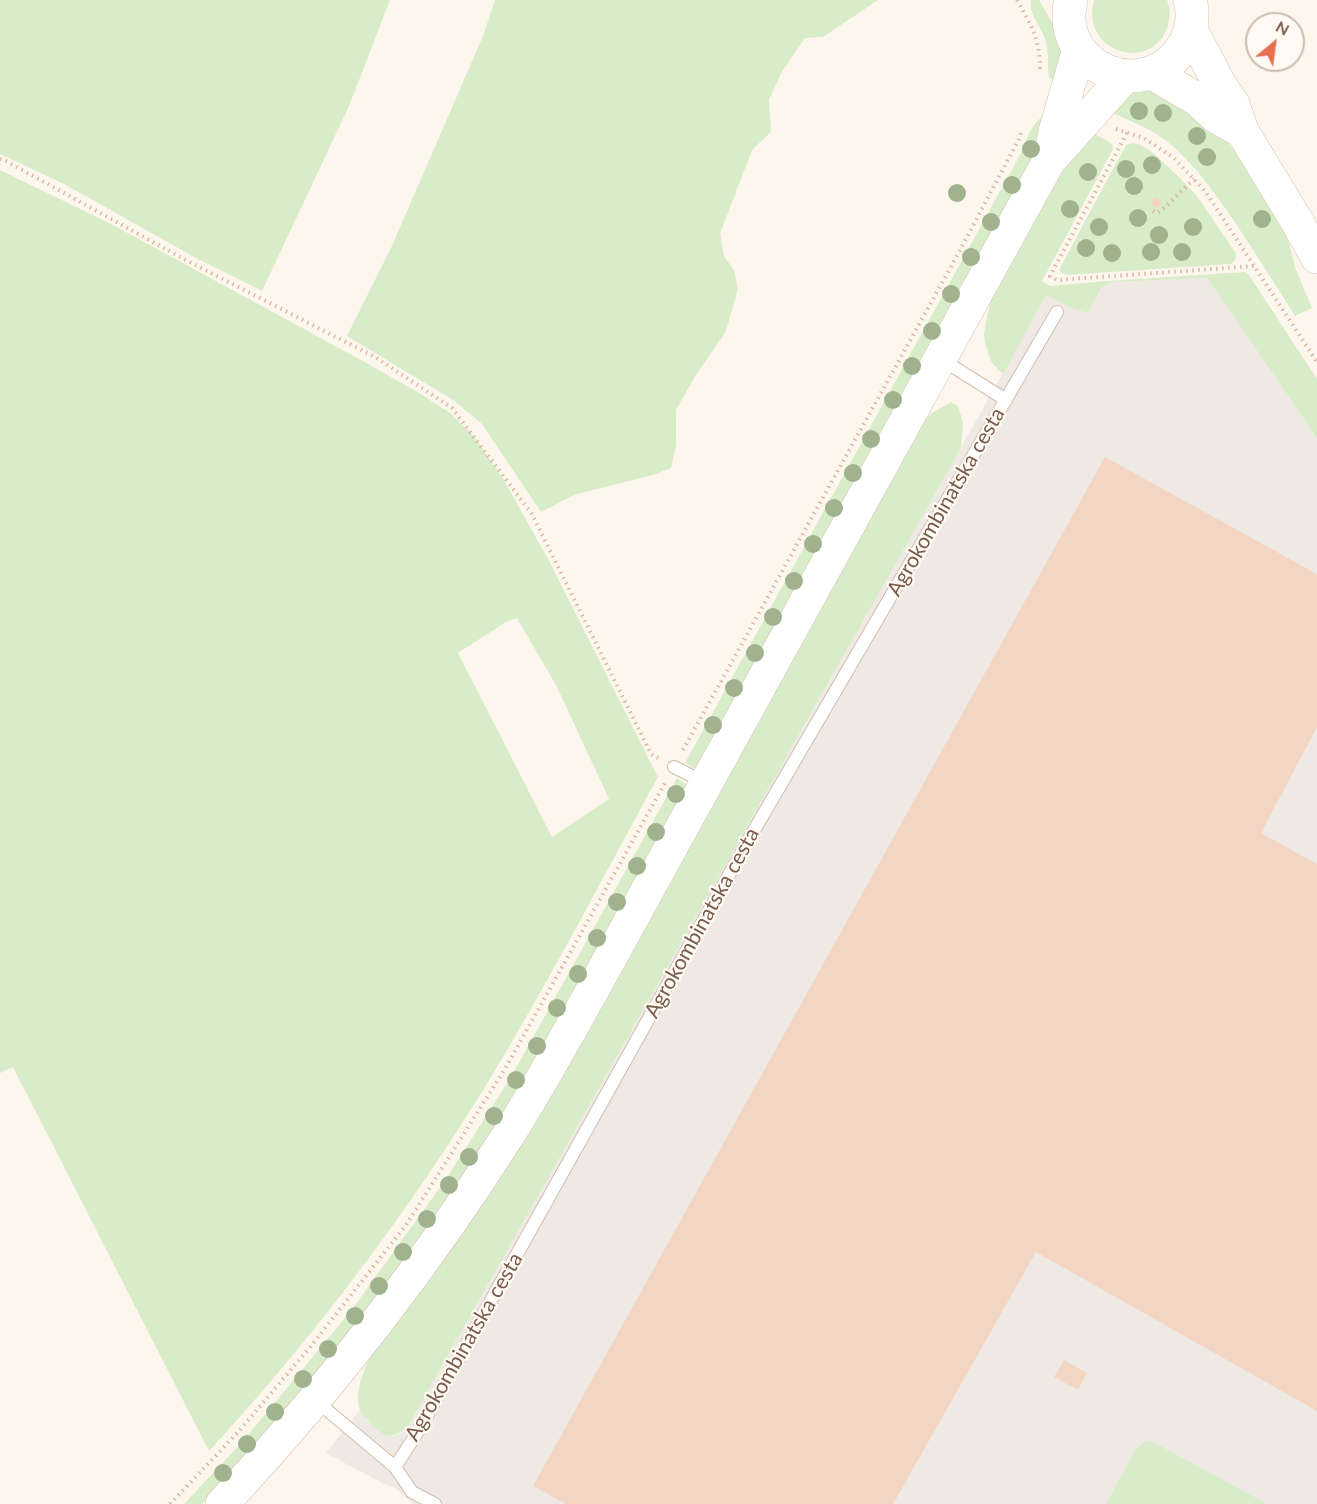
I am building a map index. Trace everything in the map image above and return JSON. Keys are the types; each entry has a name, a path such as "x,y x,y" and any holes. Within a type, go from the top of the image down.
{"street":[{"path":"1068,17 1089,60 1112,74 1139,74 1163,67 1181,51 1187,41 1190,15"},
{"path":"1190,15 1220,85 1233,104 1242,131 1293,213 1317,257"},
{"path":"1049,161 1055,132 1068,17"},
{"path":"1139,74 1184,91 1215,116 1242,131"},
{"path":"222,1504 258,1466 345,1363 421,1263 510,1132 560,1048 1049,161 1139,74"}],"lane":[{"path":"1006,400 1057,312"},
{"name":"Agrokombinatska cesta","path":"435,1504 412,1492 395,1467 417,1433 753,832 1006,400 940,359"},
{"path":"674,767 707,783"},
{"path":"315,1400 395,1467"}],"path":[{"path":"1017,0 1038,40 1039,76"},
{"path":"170,1504 240,1430 297,1363 406,1225 505,1069 958,254 1019,139 1026,120"},
{"path":"1108,126 1144,138 1174,158 1194,179 1205,192 1317,362"},
{"path":"1127,133 1050,276 1057,280 1254,266"},
{"path":"0,159 182,258 375,357 452,408 532,514 651,754 674,767"},
{"path":"1153,211 1156,213 1161,211 1194,179"}],"shaded area":[{"path":"1207,278 1317,438 1317,1504 413,1504 394,1487 326,1453 360,1410 367,1421 392,1436 400,1434 408,1426 1046,295 1069,307 1112,282"}],"green space":[{"path":"0,0 390,0 349,106 262,291 196,258 64,184 0,154"},
{"path":"495,0 878,0 823,37 805,38 781,73 769,100 771,132 752,150 720,234 724,256 734,270 738,289 726,331 694,378 676,410 676,445 671,468 653,475 574,495 541,512 482,424 453,400 347,336 391,248 483,36"},
{"path":"1031,0 1039,0 1058,39 1061,58 1058,83 1049,77 1046,44 1033,15"},
{"path":"1094,0 1167,0 1170,14 1167,28 1159,42 1147,50 1134,53 1120,51 1107,44 1097,33 1093,19"},
{"path":"1158,91 1226,140 1254,177 1282,223 1296,270 1312,308 1295,316 1228,212 1183,156 1152,131 1108,111 1131,92"},
{"path":"1051,112 1040,146 697,770 685,763 1020,155 1031,129 1039,119"},
{"path":"1090,131 1109,142 1113,146 1112,151 1042,281 1050,286 1245,272 1317,379 1317,438 1207,278 1112,282 1101,288 1088,313 1069,307 1046,295 1003,374 992,363 984,334 991,301 1061,169"},
{"path":"1132,143 1141,145 1152,152 1197,196 1235,252 1234,262 1062,274 1061,266 1126,145"},
{"path":"0,170 111,224 361,360 450,413 474,436 505,482 548,559 658,777 510,1045 457,1131 358,1273 286,1364 209,1451 13,1067 0,1073","holes":["517,618 557,687 609,799 552,837 458,653 506,622"]},
{"path":"951,402 958,406 963,422 961,448 408,1426 398,1434 389,1436 381,1433 364,1416 358,1404 359,1386 367,1363 922,424 932,413"},
{"path":"677,778 688,785 543,1050 433,1221 335,1353 227,1478 202,1504 184,1504 243,1441 350,1312 444,1182 511,1077"},
{"path":"1146,1440 1267,1504 1106,1504 1134,1452"}],"building":[{"path":"1155,197 1162,200 1158,208 1151,204"},
{"path":"1105,457 1317,574 1317,727 1261,833 1317,864 1317,1411 1036,1252 893,1504 566,1504 533,1486"},
{"path":"1064,1360 1087,1373 1078,1390 1054,1377"}]}
